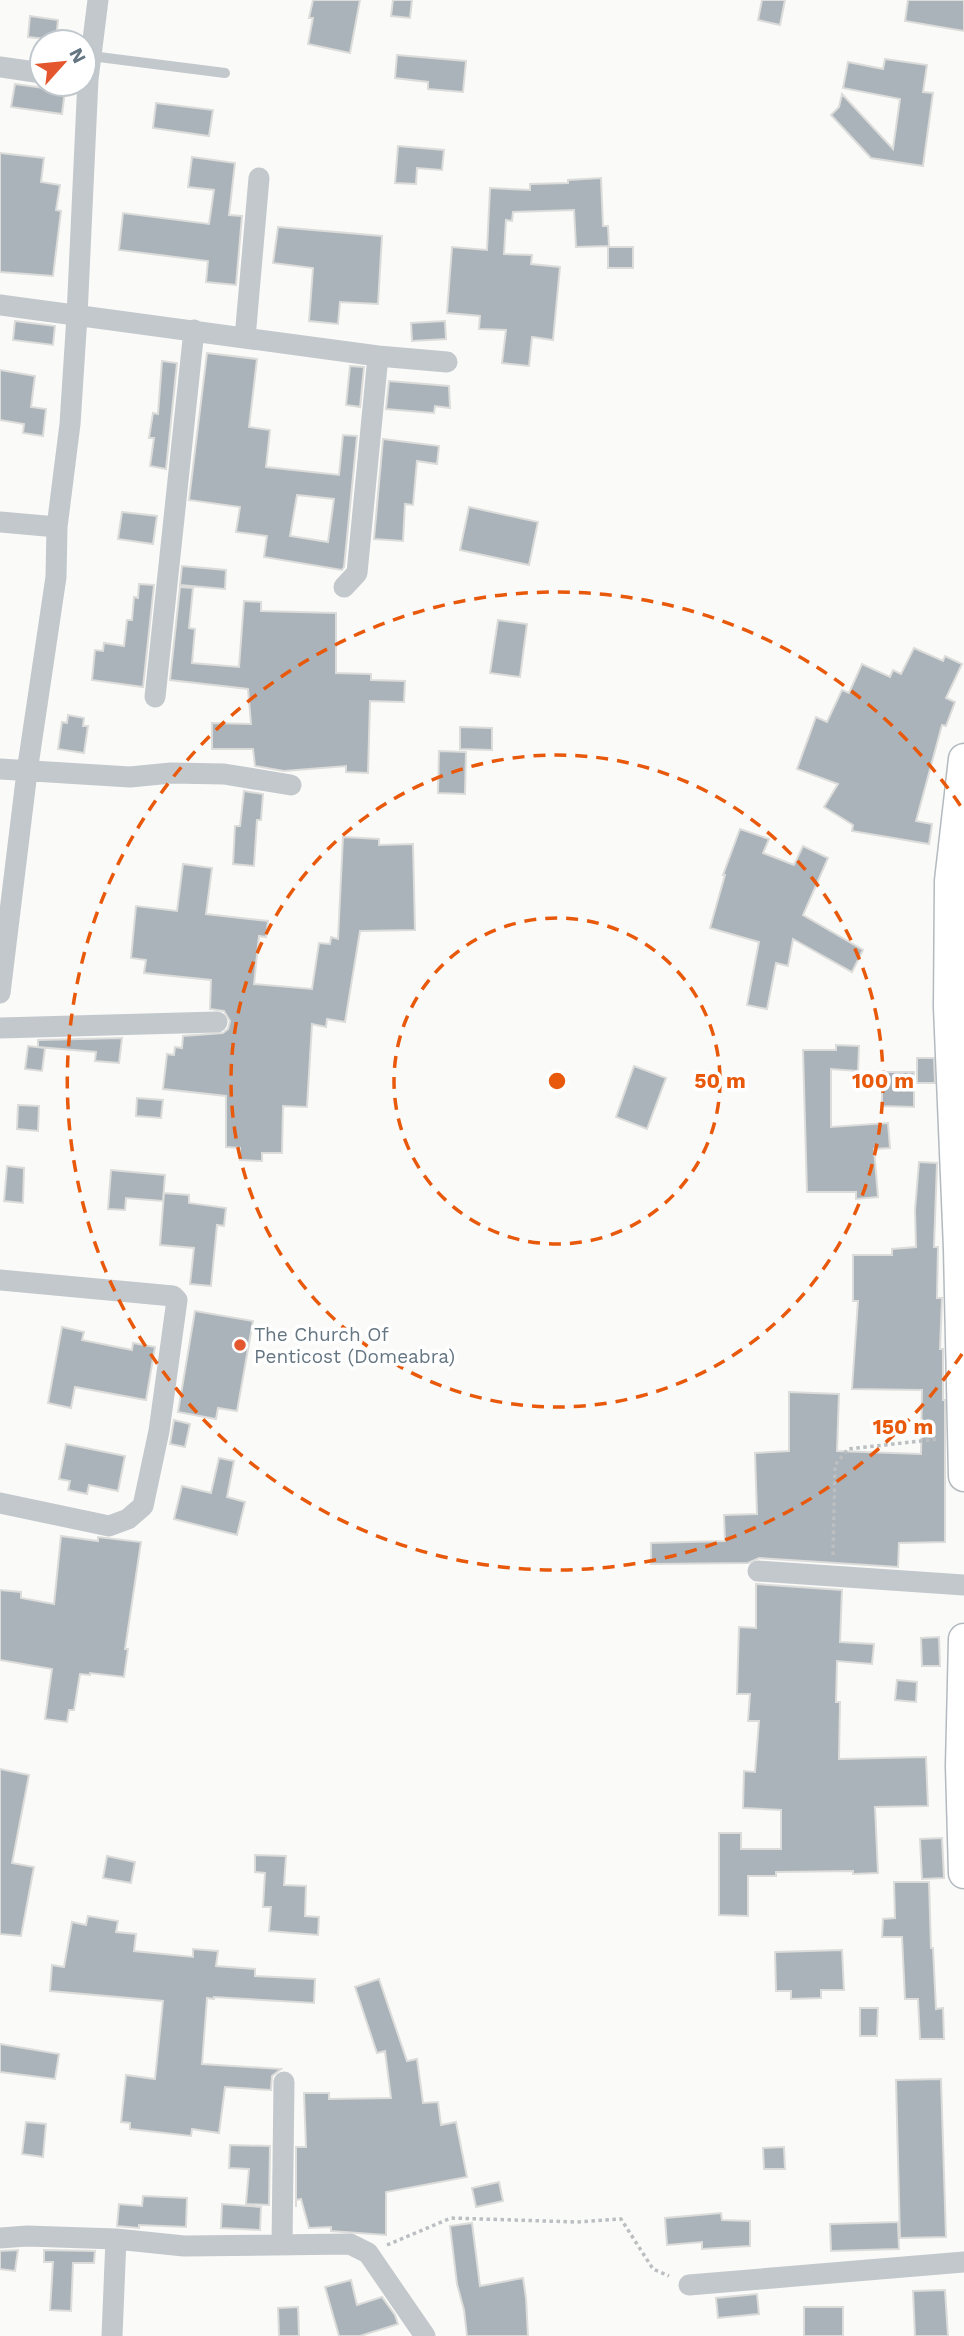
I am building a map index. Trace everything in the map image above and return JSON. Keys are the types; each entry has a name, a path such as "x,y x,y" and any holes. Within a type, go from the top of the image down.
{"main road":[{"path":"964,759 962,795 950,881 949,1007 958,1066 964,1476"},
{"path":"964,1639 961,1766 964,1873"}],"street":[{"path":"94,28 98,0"},
{"path":"0,70 28,72"},
{"path":"0,993 27,772 56,577 57,527 70,424 77,316 85,98"},
{"path":"246,338 259,178"},
{"path":"0,305 378,356 447,362"},
{"path":"155,697 194,330"},
{"path":"344,587 358,573 378,356"},
{"path":"0,522 57,527"},
{"path":"0,768 27,772 130,776 171,773 225,774 292,785"},
{"path":"0,1028 217,1022"},
{"path":"0,1280 173,1296 177,1300 159,1431 143,1506 128,1519 109,1526 0,1503"},
{"path":"758,1571 964,1585"},
{"path":"282,2245 284,2082"},
{"path":"0,2238 116,2239 184,2246 350,2244 369,2253 425,2336"},
{"path":"112,2336 116,2239"},
{"path":"689,2285 964,2262"}],"lane":[{"path":"98,57 225,73"}],"path":[{"path":"832,1575 835,1465 848,1449 963,1437"},
{"path":"369,2253 451,2218 577,2222 621,2218 653,2269 689,2285"}],"building":[{"path":"313,0 360,0 350,53 308,44"},
{"path":"393,0 412,0 410,18 391,16"},
{"path":"762,0 785,0 780,25 758,20"},
{"path":"908,0 964,0 964,31 905,21"},
{"path":"30,16 58,20 57,28 29,28"},
{"path":"397,55 466,61 463,92 428,89 428,82 395,78"},
{"path":"885,59 927,65 923,92 933,93 923,166 871,158 831,115 839,107 842,94 893,149 900,99 843,88 848,62 883,69"},
{"path":"15,84 28,86 28,98 64,98 62,114 11,107"},
{"path":"156,103 213,110 209,136 153,128"},
{"path":"398,146 444,150 442,170 417,168 416,184 395,183"},
{"path":"0,153 44,158 41,182 60,185 56,210 61,211 53,276 0,272"},
{"path":"192,157 235,163 229,215 242,216 236,285 206,282 208,261 119,250 123,213 209,224 214,190 188,187"},
{"path":"601,178 603,226 608,226 609,246 576,247 574,210 513,212 512,221 506,220 504,254 532,255 531,264 560,267 553,340 532,337 529,366 502,363 506,330 479,329 480,316 447,313 452,247 487,250 490,188 530,190 530,184 568,183 568,180"},
{"path":"278,227 382,236 378,304 340,302 338,324 309,321 313,268 273,263"},
{"path":"608,247 633,247 633,268 608,268"},
{"path":"15,321 55,326 53,345 13,340"},
{"path":"445,321 446,339 412,341 411,323"},
{"path":"207,353 257,359 249,427 270,430 266,467 339,475 343,435 357,436 342,570 264,557 267,536 236,532 240,507 189,500","holes":["297,495 334,499 328,542 290,536"]},
{"path":"162,361 177,363 166,469 150,466 154,438 149,438 153,413 158,414"},
{"path":"350,366 364,367 360,407 346,405"},
{"path":"0,370 35,376 31,407 46,409 43,436 23,433 24,424 0,420"},
{"path":"389,381 449,386 450,408 435,406 434,413 386,409"},
{"path":"383,439 439,446 437,464 417,461 413,505 405,504 403,541 374,539"},
{"path":"469,507 538,522 529,565 460,550"},
{"path":"122,512 157,516 153,544 118,539"},
{"path":"182,566 226,570 225,589 180,585"},
{"path":"139,584 154,585 143,687 92,680 95,650 103,651 104,643 124,646 127,620 132,620 134,597 138,598"},
{"path":"180,587 193,588 189,628 195,629 192,663 239,667 244,601 261,602 261,611 336,613 336,673 371,674 371,680 405,681 404,702 370,701 368,773 346,772 346,766 284,771 255,766 253,749 212,749 212,723 251,724 248,689 170,680"},
{"path":"498,620 527,624 520,677 490,673"},
{"path":"914,648 943,661 945,656 962,664 946,698 955,702 946,726 942,725 916,821 932,824 929,844 852,831 853,825 824,807 838,784 797,769 816,717 827,722 842,690 849,693 862,664 890,677 893,670 901,674"},
{"path":"68,715 84,718 83,726 88,726 84,753 58,749 62,722 67,723"},
{"path":"460,727 492,728 492,750 460,749"},
{"path":"439,751 466,752 465,794 438,793"},
{"path":"244,791 263,794 261,820 257,820 254,866 233,864 235,826 240,826"},
{"path":"740,829 769,839 763,853 794,865 803,846 828,858 803,915 863,950 852,972 793,939 788,966 776,963 767,1009 747,1005 759,942 710,928 723,875"},
{"path":"343,837 379,839 379,845 413,844 415,930 360,931 345,1022 327,1019 326,1027 312,1024 307,1107 283,1106 282,1153 262,1153 262,1161 240,1160 240,1148 226,1147 226,1096 163,1089 167,1054 174,1055 175,1047 182,1048 183,1036 223,1033 228,1029 230,1021 224,1011 210,1009 211,980 144,973 146,960 131,958 136,906 177,911 183,864 212,868 206,914 268,921 266,937 259,936 254,984 312,989 319,943 330,944 331,937 338,939"},
{"path":"122,1038 119,1063 95,1061 96,1052 38,1047 38,1040"},
{"path":"836,1045 859,1046 858,1071 831,1069 831,1127 888,1123 890,1148 874,1149 878,1197 856,1199 856,1192 807,1192 803,1050 836,1050"},
{"path":"28,1046 45,1048 42,1071 25,1069"},
{"path":"917,1058 934,1058 935,1083 917,1083"},
{"path":"634,1066 666,1078 647,1129 616,1117"},
{"path":"882,1072 914,1072 914,1107 882,1106"},
{"path":"137,1098 163,1100 161,1118 136,1116"},
{"path":"18,1105 39,1106 38,1131 17,1129"},
{"path":"919,1162 937,1163 934,1247 938,1247 937,1298 942,1298 940,1349 943,1349 945,1400 945,1542 899,1543 898,1567 759,1558 748,1563 651,1564 651,1543 725,1541 724,1515 757,1514 755,1453 789,1451 789,1392 839,1394 837,1451 921,1454 922,1390 852,1389 858,1301 853,1301 853,1255 892,1255 892,1249 916,1247 915,1210"},
{"path":"7,1166 24,1168 23,1203 4,1201"},
{"path":"111,1170 165,1175 163,1201 126,1198 125,1210 108,1209"},
{"path":"164,1193 189,1195 189,1203 226,1208 224,1226 217,1225 211,1286 190,1284 194,1248 160,1245"},
{"path":"195,1311 253,1321 237,1411 218,1408 216,1419 178,1412"},
{"path":"62,1327 84,1332 82,1340 132,1350 133,1343 155,1347 146,1400 75,1387 71,1408 48,1403"},
{"path":"174,1420 190,1424 185,1447 170,1444"},
{"path":"66,1444 125,1456 118,1491 89,1485 87,1494 68,1490 70,1481 59,1479"},
{"path":"219,1458 234,1461 227,1497 245,1502 237,1535 174,1519 182,1486 211,1493"},
{"path":"61,1536 98,1541 98,1537 141,1542 125,1649 128,1649 124,1677 80,1674 74,1710 69,1710 67,1722 45,1719 52,1669 0,1660 0,1590 21,1592 21,1598 54,1604"},
{"path":"756,1584 842,1590 840,1642 874,1644 872,1664 837,1661 836,1702 840,1702 839,1759 926,1757 928,1806 875,1807 878,1873 776,1872 776,1876 748,1876 748,1916 719,1915 719,1833 741,1833 741,1849 781,1849 781,1810 743,1808 744,1771 755,1772 759,1721 748,1721 750,1694 737,1694 739,1627 756,1628"},
{"path":"939,1637 940,1666 922,1666 921,1638"},
{"path":"897,1680 917,1682 916,1702 895,1700"},
{"path":"0,1769 29,1775 12,1863 34,1867 21,1936 0,1934"},
{"path":"942,1838 944,1878 922,1879 920,1839"},
{"path":"255,1855 286,1856 284,1885 306,1886 305,1916 319,1917 318,1935 269,1931 271,1907 263,1907 265,1873 255,1872"},
{"path":"107,1856 135,1862 131,1883 103,1878"},
{"path":"894,1882 929,1882 936,2009 943,2008 944,2039 920,2039 918,1999 905,1999 902,1937 882,1937 883,1919 895,1918"},
{"path":"88,1916 118,1921 116,1932 136,1934 134,1951 193,1957 193,1949 218,1951 216,1966 255,1969 255,1976 315,1979 314,2003 207,1998 202,2064 281,2069 272,2076 271,2090 225,2087 219,2133 192,2129 191,2136 130,2129 130,2123 121,2122 126,2075 155,2079 163,2001 50,1991 52,1965 64,1967 72,1922 86,1925"},
{"path":"842,1950 844,1990 821,1990 821,1998 791,1999 791,1991 776,1991 775,1952"},
{"path":"379,1979 407,2061 417,2059 423,2103 438,2102 441,2125 456,2122 467,2177 386,2192 386,2235 331,2231 331,2227 309,2228 301,2199 296,2200 296,2147 306,2147 304,2093 329,2093 329,2099 391,2098 385,2051 377,2053 355,1987"},
{"path":"860,2008 878,2008 877,2036 860,2036"},
{"path":"0,2044 59,2054 55,2079 0,2072"},
{"path":"941,2079 946,2237 900,2238 896,2080"},
{"path":"26,2122 46,2124 43,2157 22,2154"},
{"path":"230,2145 270,2146 269,2205 246,2204 249,2169 229,2168"},
{"path":"784,2147 785,2169 764,2169 763,2148"},
{"path":"499,2182 503,2201 476,2207 472,2188"},
{"path":"143,2196 187,2198 186,2227 117,2226 119,2204 142,2206"},
{"path":"222,2204 261,2207 260,2230 221,2228"},
{"path":"721,2213 722,2220 750,2221 750,2246 702,2249 702,2242 667,2245 665,2218"},
{"path":"898,2222 899,2249 831,2251 830,2224"},
{"path":"472,2223 480,2286 523,2278 528,2336 467,2336 450,2226"},
{"path":"18,2250 15,2271 0,2269 0,2251"},
{"path":"44,2250 95,2251 94,2263 73,2263 71,2311 50,2310 53,2262 44,2262"},
{"path":"351,2280 357,2305 382,2297 398,2324 360,2336 339,2336 325,2287"},
{"path":"945,2290 948,2336 915,2336 913,2291"},
{"path":"757,2294 759,2314 718,2318 716,2298"},
{"path":"298,2307 299,2336 279,2336 278,2308"},
{"path":"804,2307 843,2307 843,2336 804,2336"}],"place":[{"name":"The Church Of Penticost (Domeabra)","path":"240,1345"}]}
